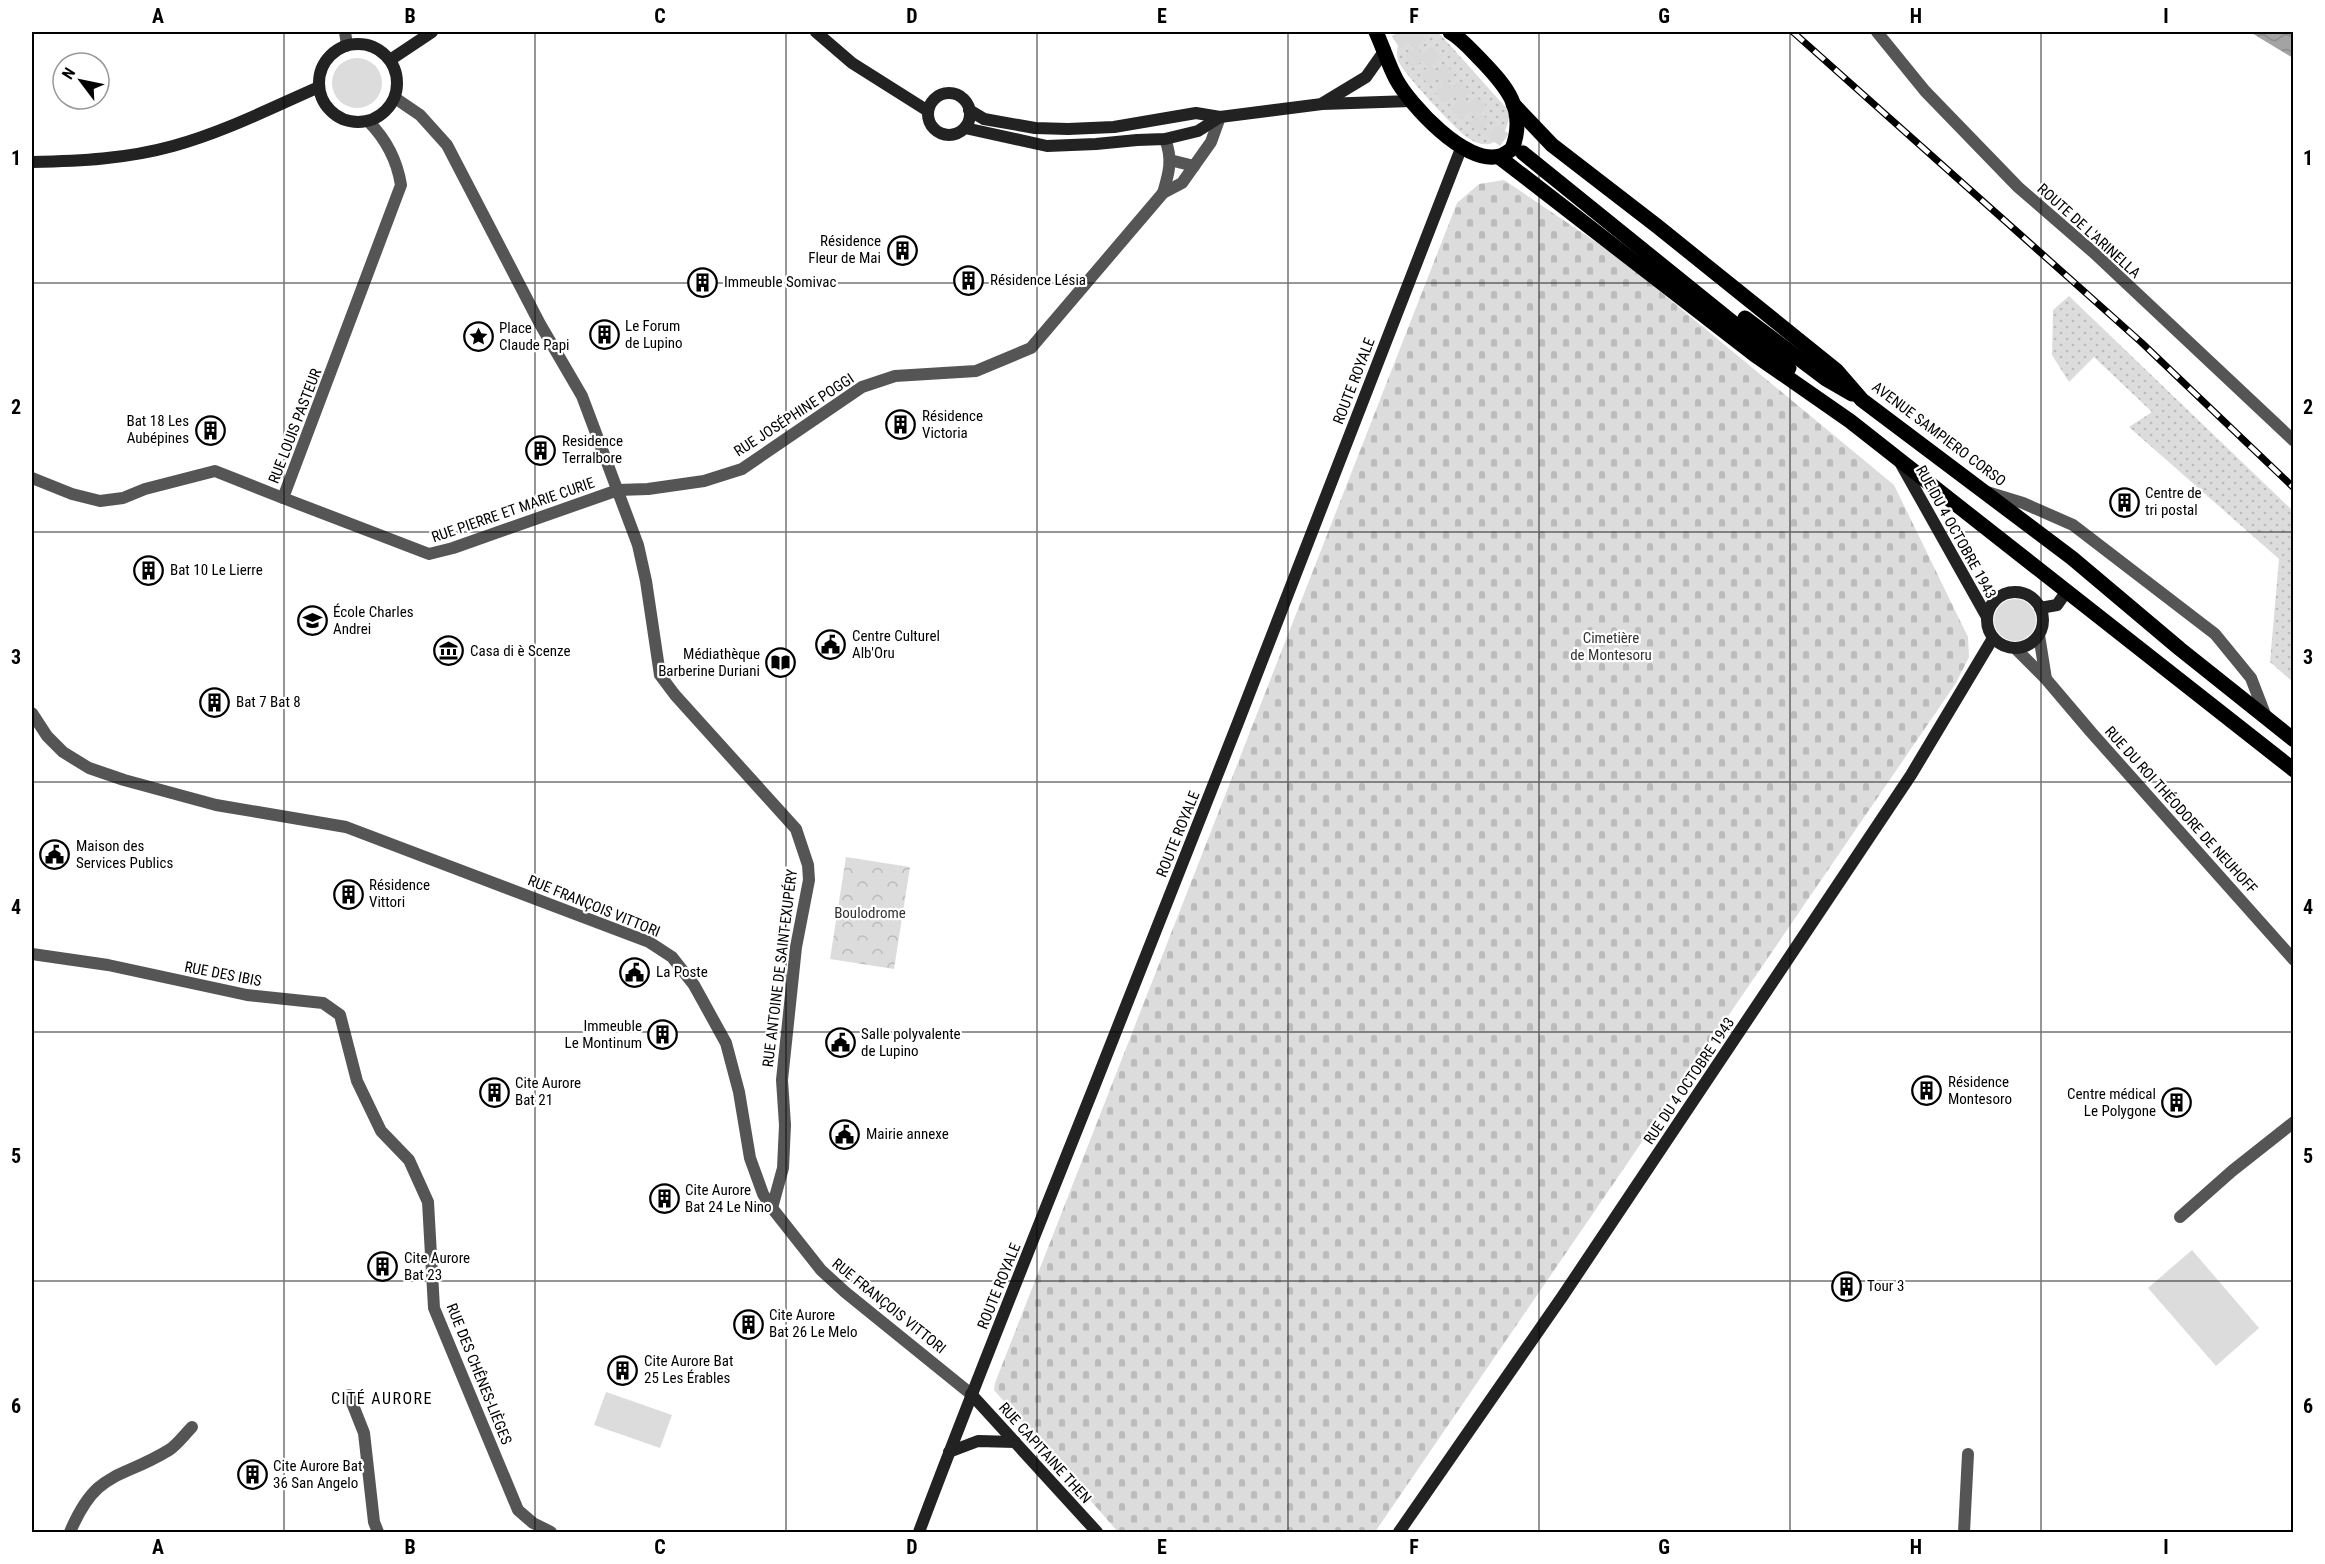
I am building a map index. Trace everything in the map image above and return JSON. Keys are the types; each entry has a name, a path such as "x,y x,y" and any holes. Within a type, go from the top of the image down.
{"main road":[{"path":"390,60 432,32"},
{"path":"816,32 852,63 928,111"},
{"path":"1376,32 1395,78 1411,101 1437,128 1479,155 1499,156 1512,149 1518,133 1518,119 1514,104 1501,80 1450,32"},
{"path":"1322,104 1366,77 1385,50 1393,32"},
{"path":"359,44 381,51 390,60 396,72 395,98 384,112 368,121 357,123 335,115 322,98 319,87 320,73 326,61 335,51 347,45 359,44"},
{"path":"32,162 86,162 175,146 225,129 319,87"},
{"path":"969,110 969,120 965,128 954,135 940,134 930,124 928,111 934,99 946,93 960,97 969,110 984,119 1035,128 1068,129 1114,127 1196,113 1220,117 1322,104 1411,101"},
{"name":"AVENUE SAMPIERO CORSO","path":"1514,104 1552,145 1836,370 1862,400 2072,558 2294,740"},
{"path":"965,128 1047,146 1165,139 1198,131 1220,117"},
{"name":"ROUTE ROYALE","path":"919,1533 971,1394 1209,796 1462,146"},
{"path":"1862,400 1826,380 1525,149 1900,462 2294,770"},
{"path":"1499,156 1747,349 1850,421"},
{"name":"RUE DU 4 OCTOBRE 1943","path":"1900,462 1987,617"},
{"path":"2040,608 2057,605 2066,592"},
{"path":"2011,593 2028,596 2040,608 2042,626 2039,635 2032,642 2014,648 2003,646 1993,638 1987,624 1987,617 1995,601 2011,593"},
{"name":"RUE DU 4 OCTOBRE 1943","path":"1399,1533 1569,1287 1911,775 1993,638"},
{"name":"RUE CAPITAINE THEN","path":"971,1394 1097,1533"},
{"path":"949,1452 978,1441 1015,1442"}],"street":[{"path":"345,32 347,45"},
{"name":"ROUTE DE L'ARINELLA","path":"1877,32 1925,91 2018,187 2093,252 2294,441"},
{"name":"RUE ANTOINE DE SAINT-EXUPÉRY","path":"395,98 420,115 447,145 540,324 582,396 638,545 660,675 675,695 796,830 808,865 809,880 796,947 782,1080 785,1125 783,1168 772,1208"},
{"name":"RUE JOSÉPHINE POGGI","path":"618,490 704,482 742,469 862,387 894,376 975,371 1032,348 1163,193 1182,183 1211,142 1220,117"},
{"name":"RUE LOUIS PASTEUR","path":"32,478 72,494 100,501 123,498 145,489 215,471 283,498 401,186 392,155 383,136 368,121"},
{"name":"RUE JOSÉPHINE POGGI","path":"1163,193 1170,169 1170,151 1165,139"},
{"path":"1170,160 1194,166"},
{"name":"RUE PIERRE ET MARIE CURIE","path":"283,498 429,554 453,548 618,490"},
{"path":"1983,491 2023,503 2073,525 2215,634 2251,678 2266,718"},
{"path":"2039,635 2046,679"},
{"name":"RUE DU ROI THÉODORE DE NEUHOFF","path":"2014,648 2046,679 2294,960"},
{"name":"RUE FRANÇOIS VITTORI","path":"32,713 47,736 63,752 89,768 216,805 346,827 649,942 672,957 694,985 726,1043 739,1092 750,1158 763,1194 772,1208 821,1270 971,1394"},
{"name":"RUE DES IBIS","path":"32,954 108,965 247,995 323,1004 340,1015 357,1081"},
{"name":"RUE DES CHÊNES-LIÈGES","path":"357,1081 381,1131 409,1160 428,1202 434,1308 518,1510 533,1523 551,1533"},
{"path":"2180,1217 2232,1171 2294,1122"},
{"path":"349,1395 364,1433 374,1522 378,1533"},
{"path":"70,1533 79,1511 90,1494 108,1478 171,1449 192,1427"},
{"path":"1964,1533 1968,1454"}],"green space":[{"path":"1408,32 1439,33 1509,111 1506,128 1498,140 1485,144 1468,138 1408,75 1398,60 1397,48"},
{"path":"352,58 362,58 375,65 382,78 382,88 375,101 362,108 352,108 343,104 336,97 332,88 332,78 336,69 343,62"},
{"name":"Cimetière de Montesoru","path":"1504,180 1621,259 1894,485 1968,637 1969,657 1956,683 1375,1532 1118,1532 994,1390 995,1383 1457,203 1479,184"},
{"path":"2069,296 2293,511 2293,682 2270,662 2279,559 2129,427 2152,412 2094,357 2069,382 2052,355 2053,310"},
{"path":"2015,599 2030,605 2036,620 2030,635 2015,641 2000,635 1994,620 2000,605"},
{"name":"Boulodrome","path":"846,857 910,867 894,969 830,959"},
{"path":"2192,1250 2259,1328 2216,1366 2148,1288"},
{"path":"606,1392 672,1415 660,1448 594,1425"}],"water":[{"path":"2250,32 2293,32 2293,58"}],"tunnel":[{"path":"1398,32 1418,62 1461,109 1523,153"},
{"path":"1412,32 1447,78 1489,117"}],"railway":[{"path":"1793,32 2142,343 2294,488"}],"place":[{"name":"Résidence Fleur de Mai","path":"902,250"},
{"name":"Résidence Lésia","path":"969,280"},
{"name":"Immeuble Somivac","path":"703,282"},
{"name":"Le Forum de Lupino","path":"604,335"},
{"name":"Place Claude Papi","path":"478,337"},
{"name":"Résidence Victoria","path":"901,425"},
{"name":"Bat 18 Les Aubépines","path":"210,430"},
{"name":"Residence Terralbore","path":"541,450"},
{"name":"Centre de tri postal","path":"2124,502"},
{"name":"Bat 10 Le Lierre","path":"149,570"},
{"name":"École Charles Andrei","path":"312,621"},
{"name":"Centre Culturel Alb'Oru","path":"831,645"},
{"name":"Casa di è Scenze","path":"449,651"},
{"name":"Médiathèque Barberine Duriani","path":"781,663"},
{"name":"Bat 7 Bat 8","path":"215,702"},
{"name":"Maison des Services Publics","path":"55,855"},
{"name":"Résidence Vittori","path":"348,894"},
{"name":"La Poste","path":"635,972"},
{"name":"Immeuble Le Montinum","path":"663,1035"},
{"name":"Salle polyvalente de Lupino","path":"840,1043"},
{"name":"Résidence Montesoro","path":"1927,1091"},
{"name":"Cite Aurore Bat 21","path":"494,1092"},
{"name":"Centre médical Le Polygone","path":"2177,1103"},
{"name":"Mairie annexe","path":"845,1134"},
{"name":"Cite Aurore Bat 24 Le Nino","path":"664,1199"},
{"name":"Cite Aurore Bat 23","path":"383,1267"},
{"name":"Tour 3","path":"1846,1286"},
{"name":"Cite Aurore Bat 26 Le Melo","path":"748,1324"},
{"name":"Cite Aurore Bat 25 Les Érables","path":"623,1370"},
{"name":"Cite Aurore Bat 36 San Angelo","path":"252,1475"}],"district":[{"name":"CITÉ AURORE","path":"382,1398"}]}
